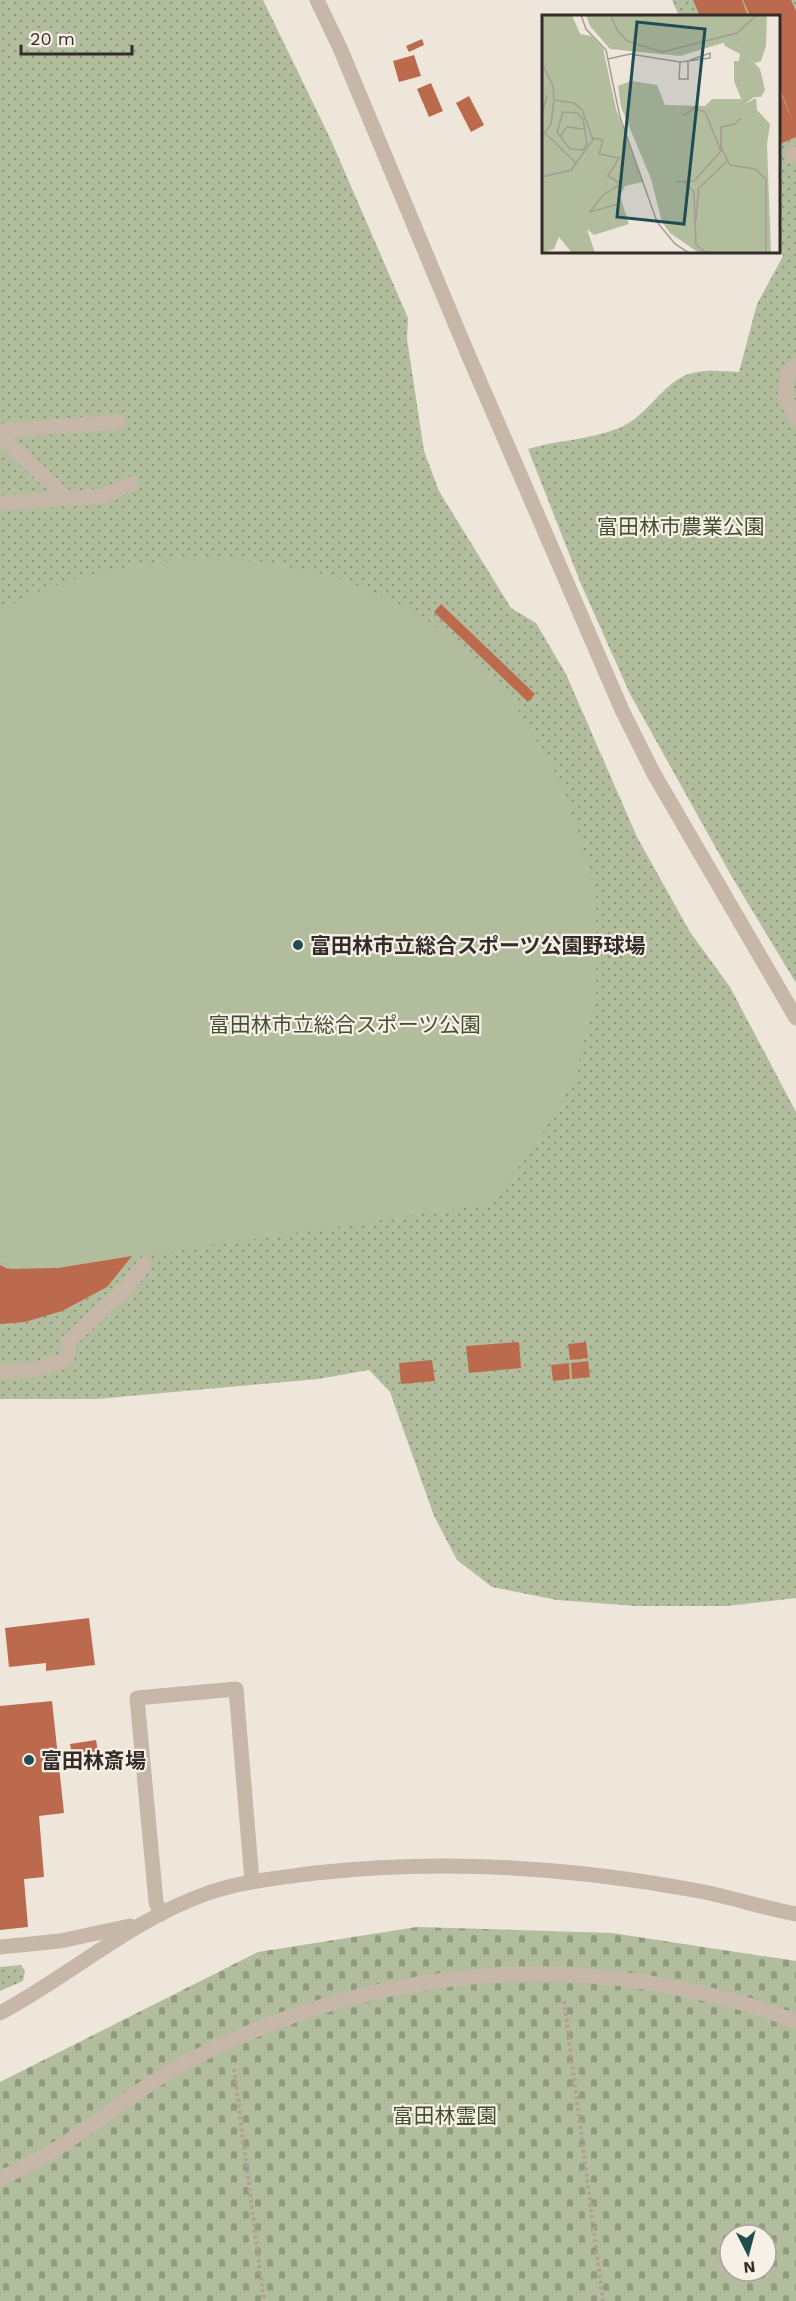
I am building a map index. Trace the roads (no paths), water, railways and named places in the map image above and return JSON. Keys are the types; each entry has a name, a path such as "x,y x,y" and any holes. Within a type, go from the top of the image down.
{"street":[{"path":"316,0 340,48 467,352 622,710 654,774 796,1018"},
{"path":"796,366 787,375 785,396 796,419"},
{"path":"0,431 118,422"},
{"path":"0,436 68,498"},
{"path":"0,503 103,496 131,484"},
{"path":"0,1372 34,1370 67,1359 69,1341 127,1287 145,1264"},
{"path":"161,1914 156,1902 137,1698 237,1689 252,1881"},
{"path":"0,2013 36,1994 138,1924 207,1894 252,1881 358,1868 463,1865 575,1874 698,1891 796,1914"},
{"path":"0,1947 60,1941 138,1924"},
{"path":"0,2178 54,2151 179,2066 230,2041 291,2016 356,1996 410,1984 499,1975 560,1974 670,1986 734,2001 796,2022"}],"place":[{"name":"富田林市立総合スポーツ公園野球場","path":"298,945"},
{"name":"富田林斎場","path":"29,1760"}],"park label":[{"name":"富田林市農業公園","path":"681,526"},
{"name":"富田林市立総合スポーツ公園","path":"345,1024"},
{"name":"富田林霊園","path":"445,2115"}]}
